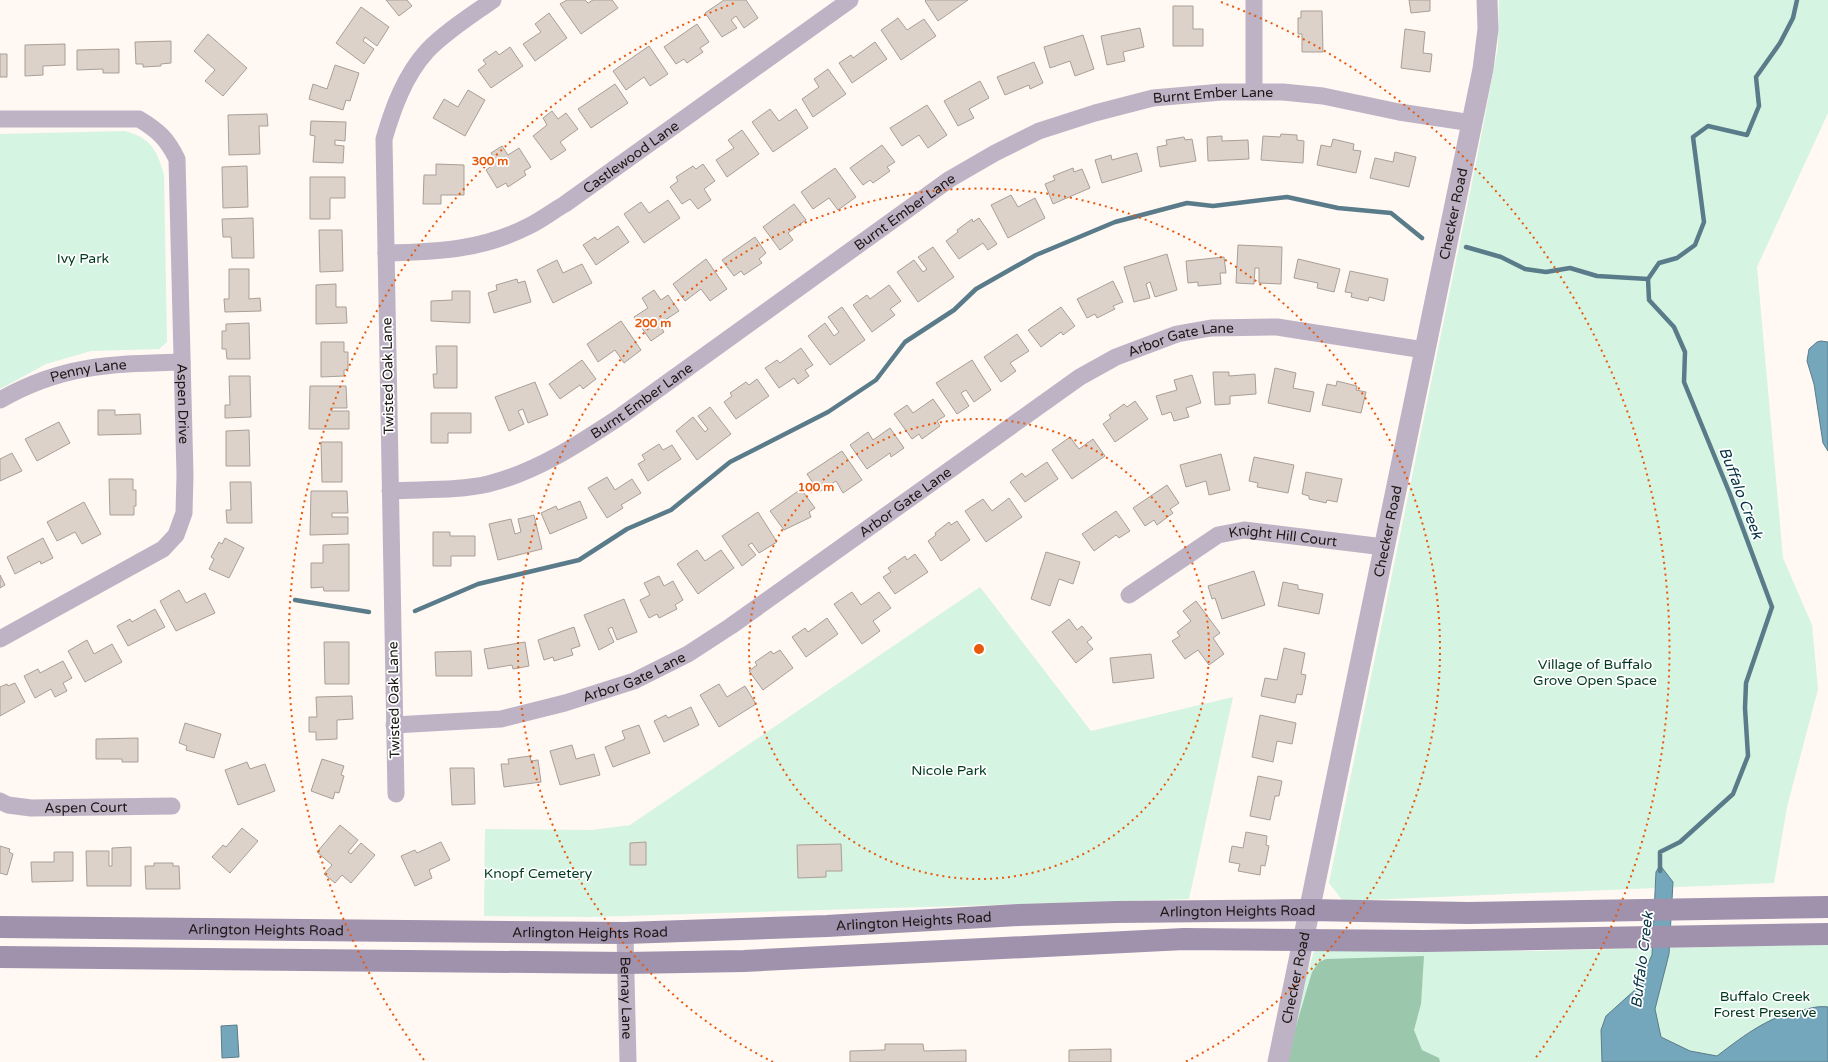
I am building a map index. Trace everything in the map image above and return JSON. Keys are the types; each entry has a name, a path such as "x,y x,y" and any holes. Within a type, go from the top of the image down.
{"main road":[{"name":"Arlington Heights Road","path":"0,928 625,933 827,926 923,920 1116,912 1309,910 1468,913 1828,907"},
{"name":"Arlington Heights Road","path":"0,957 626,963 744,961 1184,939 1305,938 1424,941 1828,934"}],"street":[{"name":"Twisted Oak Lane","path":"396,794 384,139 391,113 406,81 427,51 461,23 493,0"},
{"name":"Castlewood Lane","path":"386,252 438,252 475,246 503,238 529,226 565,204 850,0"},
{"path":"1254,0 1254,92"},
{"name":"Checker Road","path":"1278,1062 1305,938 1309,910 1483,69 1488,29 1487,0"},
{"name":"Burnt Ember Lane","path":"390,491 452,488 488,484 529,470 572,448 621,416 950,178 1038,131 1095,113 1153,98 1222,92 1283,92 1324,96 1400,112 1472,123"},
{"name":"Aspen Drive","path":"0,119 139,119 156,129 169,142 177,160 185,475 184,513 176,535 163,549 0,639"},
{"name":"Arbor Gate Lane","path":"394,725 501,719 566,703 634,681 688,654 731,626 1080,377 1116,357 1177,334 1211,328 1277,327 1424,350"},
{"name":"Penny Lane","path":"0,400 42,379 84,368 106,365 182,362"},
{"name":"Knight Hill Court","path":"1129,595 1218,535 1244,530 1384,547"},
{"name":"Aspen Court","path":"0,801 8,805 30,808 172,806"},
{"name":"Bernay Lane","path":"625,933 628,1062"}],"green space":[{"name":"Village of Buffalo Grove Open Space","path":"1499,0 1828,0 1828,113 1757,267 1783,558 1812,625 1818,689 1787,807 1774,883 1343,901 1329,883 1477,158 1498,47"},
{"name":"Ivy Park","path":"125,131 134,134 152,146 164,174 167,342 159,349 91,351 46,364 0,389 0,134"},
{"name":"Nicole Park","path":"980,587 1091,731 1233,697 1189,899 591,917 484,916 485,829 592,830 630,825"},
{"name":"Buffalo Creek Forest Preserve","path":"1828,944 1828,1062 1285,1062 1291,1029 1314,951 1351,949 1535,951"},
{"path":"1424,956 1421,1004 1414,1030 1422,1050 1439,1058 1440,1062 1288,1062 1294,1033 1312,972 1319,962 1326,959"}],"water":[{"path":"1817,342 1828,342 1828,451 1823,443 1814,384 1807,361 1809,349"},
{"path":"1660,865 1673,882 1669,954 1655,1009 1661,1037 1690,1051 1717,1056 1759,1026 1781,1016 1815,1007 1828,1007 1828,1062 1602,1062 1601,1030 1606,1016 1636,989 1652,955 1656,872"},
{"path":"237,1025 239,1057 222,1058 221,1026"}],"building":[{"path":"386,0 407,0 412,6 399,16"},
{"path":"567,0 585,0 588,3 593,0 612,0 618,8 581,34 560,4"},
{"path":"724,0 746,0 758,18 744,28 736,16 731,20 737,28 722,37 705,13"},
{"path":"968,0 938,21 925,1"},
{"path":"1409,0 1430,0 1430,11 1411,13"},
{"path":"1173,6 1193,6 1193,29 1203,29 1203,46 1173,46"},
{"path":"361,7 389,27 377,46 365,37 363,41 374,49 364,64 336,43"},
{"path":"1301,11 1322,11 1323,52 1302,52 1302,34 1298,34 1298,18 1301,18"},
{"path":"549,13 567,38 535,61 523,44 541,32 535,24"},
{"path":"898,18 907,30 924,19 936,36 901,60 881,30"},
{"path":"697,24 709,42 700,48 703,52 687,63 684,59 676,64 664,47"},
{"path":"1140,28 1144,47 1123,52 1125,61 1107,65 1101,36"},
{"path":"1405,29 1425,32 1423,53 1432,54 1430,72 1401,68"},
{"path":"208,34 247,68 223,96 205,81 215,70 194,51"},
{"path":"1083,35 1094,69 1075,76 1070,61 1050,68 1044,47"},
{"path":"171,41 171,63 161,64 161,66 143,67 143,64 136,64 135,42"},
{"path":"875,42 887,59 852,83 839,63 851,55 853,58"},
{"path":"65,44 65,65 43,66 43,75 25,76 25,45"},
{"path":"649,46 668,74 650,86 644,77 626,90 613,71"},
{"path":"510,47 523,66 491,88 478,70 486,64 483,60 496,51 499,55"},
{"path":"119,49 119,73 103,73 103,69 77,70 77,50"},
{"path":"0,54 7,54 7,77 0,77"},
{"path":"1034,62 1043,83 1030,89 1029,85 1005,95 997,77"},
{"path":"335,65 359,73 350,101 346,100 343,110 309,99 313,84 327,89"},
{"path":"828,69 846,94 813,117 802,99 819,87 814,79"},
{"path":"980,81 989,98 969,109 974,118 958,126 944,101"},
{"path":"615,84 628,103 591,128 578,109"},
{"path":"468,90 485,100 465,136 433,118 444,99 458,107"},
{"path":"927,105 947,135 928,148 919,135 902,146 890,128"},
{"path":"770,109 779,121 796,109 808,128 773,152 752,122"},
{"path":"552,111 558,119 566,113 578,129 560,142 566,150 551,160 533,136 547,125 543,118"},
{"path":"267,114 268,126 259,126 260,154 229,155 228,115"},
{"path":"311,121 346,122 345,141 335,140 335,145 344,146 343,163 313,162 315,136 310,135"},
{"path":"742,130 759,154 727,177 716,160 734,148 728,140"},
{"path":"1281,134 1297,135 1297,140 1304,141 1303,163 1261,160 1263,136 1280,137"},
{"path":"1222,136 1222,141 1248,140 1249,159 1208,161 1207,137"},
{"path":"1184,137 1185,140 1192,139 1196,161 1160,167 1157,147 1167,145 1166,140"},
{"path":"1333,139 1354,144 1353,150 1361,151 1356,173 1317,165 1321,145 1331,147"},
{"path":"882,145 895,162 887,167 890,171 873,183 870,180 863,185 850,168"},
{"path":"502,146 508,155 519,148 531,167 524,171 526,175 508,187 506,183 497,188 486,170 497,162 491,153"},
{"path":"1395,152 1416,157 1409,187 1370,178 1375,158 1393,162"},
{"path":"1137,153 1142,171 1102,183 1095,160 1111,155 1112,160"},
{"path":"436,164 464,165 464,195 441,195 441,204 423,204 424,175 436,175"},
{"path":"703,164 715,181 704,189 711,200 698,209 690,199 682,204 670,187 678,181 676,177 693,166 696,169"},
{"path":"247,166 248,207 223,208 222,167"},
{"path":"835,168 856,197 838,210 829,198 813,209 801,192"},
{"path":"1073,168 1074,172 1082,169 1090,188 1053,204 1045,184 1055,180 1053,176"},
{"path":"310,177 345,177 345,198 330,198 330,219 310,219"},
{"path":"1011,195 1018,207 1035,198 1045,218 1008,238 991,205"},
{"path":"668,200 680,218 644,243 624,214 641,202 649,213"},
{"path":"794,204 806,220 788,233 793,240 780,250 763,227"},
{"path":"253,218 254,258 232,258 231,237 223,237 222,219"},
{"path":"979,218 997,244 988,250 983,243 959,259 946,241 958,232 957,230 972,219 973,222"},
{"path":"618,226 629,242 596,265 583,245 595,237 597,240"},
{"path":"319,230 342,230 343,271 320,272"},
{"path":"755,237 766,253 759,259 762,263 744,275 741,271 734,276 722,260"},
{"path":"1238,245 1282,247 1281,284 1259,283 1259,268 1255,268 1254,284 1236,283"},
{"path":"933,247 954,277 918,302 897,272 914,260 923,272 927,269 918,257"},
{"path":"1167,254 1177,290 1155,297 1150,282 1146,284 1150,298 1134,302 1124,267"},
{"path":"1224,257 1226,273 1220,273 1221,284 1198,286 1198,282 1188,283 1186,261"},
{"path":"706,259 727,289 710,301 701,289 685,301 673,284"},
{"path":"1298,259 1340,269 1334,292 1317,288 1318,283 1294,278"},
{"path":"557,260 563,273 582,264 592,283 553,303 537,270"},
{"path":"229,269 249,269 249,299 260,298 261,311 225,312 224,299 229,299"},
{"path":"1350,271 1388,279 1384,301 1369,297 1368,301 1351,297 1352,293 1345,292"},
{"path":"517,279 518,283 525,281 531,302 494,313 488,293 497,290 496,285"},
{"path":"1113,281 1123,302 1113,306 1115,309 1097,318 1095,314 1087,318 1077,299"},
{"path":"336,284 336,307 346,307 347,323 316,324 316,285"},
{"path":"889,285 901,301 890,309 895,315 872,332 853,305 867,295 870,299"},
{"path":"654,290 661,300 668,295 679,311 659,324 664,332 651,341 634,317 648,308 642,298"},
{"path":"452,291 470,291 470,323 431,321 431,301 452,300"},
{"path":"842,307 865,340 830,365 808,336 825,323 834,336 839,332 828,317"},
{"path":"1061,307 1075,326 1063,335 1061,332 1041,347 1028,330"},
{"path":"621,321 641,350 624,363 615,350 598,362 587,344"},
{"path":"249,323 250,359 227,359 226,349 222,349 222,331 226,331 226,324"},
{"path":"1017,334 1029,351 1010,363 1016,371 1001,382 984,357"},
{"path":"321,342 344,342 344,352 348,352 348,369 344,370 344,376 321,377"},
{"path":"436,346 457,346 457,388 434,388 433,374 437,374"},
{"path":"801,348 813,365 805,370 809,376 798,384 794,378 779,388 765,368 777,360 780,363"},
{"path":"582,360 596,379 583,389 580,385 560,399 549,384"},
{"path":"972,360 991,390 974,402 966,390 961,393 969,406 957,414 936,383"},
{"path":"1275,368 1296,373 1293,388 1314,392 1310,412 1268,403"},
{"path":"1213,372 1229,372 1229,376 1255,374 1256,394 1230,396 1230,404 1215,405"},
{"path":"1192,375 1201,403 1186,408 1189,417 1174,421 1171,412 1162,415 1156,396 1177,390 1174,380"},
{"path":"229,376 250,376 251,417 225,418 225,405 230,405"},
{"path":"757,379 769,396 736,419 724,402 732,396 730,393 746,382 749,385"},
{"path":"1337,381 1357,386 1356,390 1366,392 1361,413 1322,405 1327,384 1336,386"},
{"path":"535,382 548,415 528,423 523,409 518,411 524,424 509,431 495,397"},
{"path":"310,386 346,386 347,408 331,408 331,411 349,411 349,429 309,429"},
{"path":"933,399 945,416 937,421 940,426 922,439 919,434 912,439 894,414 907,405 913,413"},
{"path":"1135,401 1148,419 1115,442 1103,424 1111,418 1109,415 1124,404 1127,407"},
{"path":"710,407 731,434 697,460 676,431 693,417 705,432 708,429 698,416"},
{"path":"98,410 115,410 115,415 140,414 141,434 98,435"},
{"path":"431,413 471,413 471,433 448,433 448,443 431,443"},
{"path":"59,422 70,443 37,461 25,439"},
{"path":"890,428 904,448 891,457 890,453 867,469 850,445 868,432 873,440"},
{"path":"249,430 250,466 226,466 226,431"},
{"path":"1070,437 1079,449 1093,439 1105,456 1072,479 1052,450"},
{"path":"321,442 342,442 342,482 322,482"},
{"path":"659,444 663,450 672,445 681,459 648,481 638,464 645,460 642,455"},
{"path":"842,451 862,480 843,493 836,481 819,492 807,474"},
{"path":"12,453 22,471 0,481 0,459"},
{"path":"1221,454 1230,490 1209,495 1206,481 1186,487 1180,465"},
{"path":"1254,457 1294,465 1288,493 1257,487 1258,483 1249,481"},
{"path":"1047,462 1058,479 1025,502 1010,482 1022,473 1025,477"},
{"path":"1306,472 1342,479 1337,502 1327,500 1326,503 1309,499 1309,496 1302,494"},
{"path":"607,477 615,490 632,479 641,493 621,505 623,508 607,518 588,488"},
{"path":"109,479 133,479 133,490 136,490 136,506 134,506 134,515 110,515"},
{"path":"230,482 251,482 252,523 227,523 226,510 231,510"},
{"path":"1167,485 1179,503 1170,509 1173,513 1157,525 1154,520 1145,526 1133,508"},
{"path":"801,489 815,508 809,512 811,517 784,530 770,511"},
{"path":"311,491 347,491 348,513 332,513 332,517 348,517 348,534 310,535"},
{"path":"1009,498 1022,517 986,542 965,511 983,499 992,511"},
{"path":"580,501 587,518 550,534 541,513 556,506 558,510"},
{"path":"84,502 101,534 82,544 75,532 57,541 47,522"},
{"path":"1116,511 1130,531 1119,538 1116,535 1094,551 1082,534"},
{"path":"758,512 777,542 759,553 752,543 748,545 756,555 742,566 722,536"},
{"path":"534,515 542,549 498,560 489,524 511,519 515,534 521,532 518,519"},
{"path":"957,521 970,540 941,561 928,541 936,535 935,533 949,522 951,525"},
{"path":"433,532 450,532 450,536 475,536 475,556 451,556 451,566 433,566"},
{"path":"43,538 53,558 41,564 40,561 15,574 7,557"},
{"path":"225,538 244,548 229,578 209,569 214,559 211,557 219,542 222,544"},
{"path":"349,544 349,591 324,591 323,587 311,588 311,563 323,563 323,545"},
{"path":"697,550 705,561 721,550 734,568 698,594 677,564"},
{"path":"1046,552 1080,562 1073,584 1059,579 1050,606 1031,599"},
{"path":"915,554 928,572 895,594 883,577 891,572 888,568 905,556 907,560"},
{"path":"1254,571 1265,605 1222,619 1215,598 1212,599 1208,586"},
{"path":"0,575 5,585 0,588"},
{"path":"659,576 664,586 673,581 683,600 675,605 677,609 659,618 657,614 649,618 640,600 650,595 644,583"},
{"path":"1283,582 1298,585 1298,589 1323,594 1319,614 1278,606"},
{"path":"179,590 186,603 205,593 215,613 176,631 160,601"},
{"path":"852,592 861,605 879,592 891,608 873,621 880,631 862,644 834,604"},
{"path":"624,599 637,632 617,640 612,627 608,629 614,642 599,650 584,615"},
{"path":"1196,601 1220,633 1213,638 1224,654 1209,665 1198,650 1185,659 1172,641 1180,636 1177,632 1191,621 1183,611"},
{"path":"155,609 165,627 128,646 117,626 130,619 132,622"},
{"path":"827,618 838,634 806,657 792,637 805,628 808,632"},
{"path":"1069,619 1077,630 1082,626 1092,638 1087,642 1093,649 1076,663 1052,632"},
{"path":"574,627 580,646 571,649 573,655 554,661 553,657 544,660 538,640"},
{"path":"87,640 94,654 112,644 122,662 85,682 68,651"},
{"path":"324,642 349,642 349,684 325,684"},
{"path":"525,642 529,666 513,669 512,665 488,669 484,649"},
{"path":"1284,648 1305,653 1301,674 1306,675 1302,695 1297,694 1295,703 1261,696 1265,678 1277,680"},
{"path":"780,650 793,668 763,690 749,671 757,665 755,662 771,651 773,654"},
{"path":"471,651 472,676 436,676 435,652"},
{"path":"1151,654 1154,678 1113,683 1110,658"},
{"path":"63,661 72,678 63,683 67,691 55,697 51,689 35,698 24,676 38,669 40,673"},
{"path":"15,683 25,702 0,716 0,687"},
{"path":"719,684 727,697 745,686 756,704 719,727 700,695"},
{"path":"352,696 353,719 337,720 337,739 316,740 316,732 309,732 309,717 317,717 316,697"},
{"path":"691,707 699,725 664,742 654,721 666,715 668,718"},
{"path":"1260,715 1296,723 1292,744 1277,741 1273,762 1252,757"},
{"path":"185,723 221,734 214,758 186,750 187,746 179,743"},
{"path":"639,725 650,753 613,767 605,747 625,739 622,731"},
{"path":"138,738 138,762 122,762 122,759 96,759 96,739"},
{"path":"572,745 576,759 594,754 600,775 560,785 550,751"},
{"path":"530,756 531,761 538,760 541,782 504,787 501,764 509,764 508,759"},
{"path":"322,759 344,766 341,775 344,776 339,793 335,792 333,799 311,791"},
{"path":"247,762 250,769 265,764 275,791 238,805 225,770"},
{"path":"450,768 474,768 475,804 452,805"},
{"path":"1258,776 1282,781 1279,796 1275,796 1270,820 1250,816"},
{"path":"340,825 358,840 348,852 351,854 361,843 375,855 351,883 342,875 335,883 324,874 332,865 317,852"},
{"path":"242,828 258,841 230,873 212,857 223,845 226,847"},
{"path":"1246,832 1267,836 1266,845 1269,846 1265,866 1261,865 1260,875 1238,871 1240,864 1229,862 1232,846 1243,848"},
{"path":"441,842 450,860 429,870 432,878 415,886 401,856 415,850 417,853"},
{"path":"646,842 646,865 630,865 630,843"},
{"path":"841,844 842,871 826,871 826,877 798,878 797,845"},
{"path":"0,846 10,849 9,852 13,854 7,875 0,873"},
{"path":"131,847 131,886 87,886 86,851 109,851 109,866 112,866 112,848"},
{"path":"54,852 73,852 73,881 32,882 31,862 54,862"},
{"path":"154,863 173,863 173,866 179,866 180,889 146,889 145,866 154,866"},
{"path":"885,1044 923,1044 924,1051 966,1050 966,1062 850,1062 850,1051 885,1050"},
{"path":"1111,1049 1111,1062 1069,1062 1069,1050"}],"waterway":[{"name":"Buffalo Creek","path":"1660,871 1660,852 1680,842 1733,794 1748,756 1745,708 1746,683 1772,607 1730,494 1684,382 1685,352 1674,327 1649,300 1648,279 1659,263 1677,258 1695,245 1704,222 1693,137 1708,126 1747,135 1759,106 1756,77 1780,43 1793,18 1797,0"},
{"path":"415,611 478,584 579,560 627,529 671,510 730,462 828,412 876,380 905,342 954,310 976,289 1036,255 1115,222 1187,203 1213,206 1287,197 1338,208 1391,213 1422,238"},
{"path":"1466,247 1501,257 1525,269 1546,272 1570,268 1597,276 1648,279"},
{"path":"295,600 369,612"}],"park label":[{"name":"Knopf Cemetery","path":"538,873"}]}
